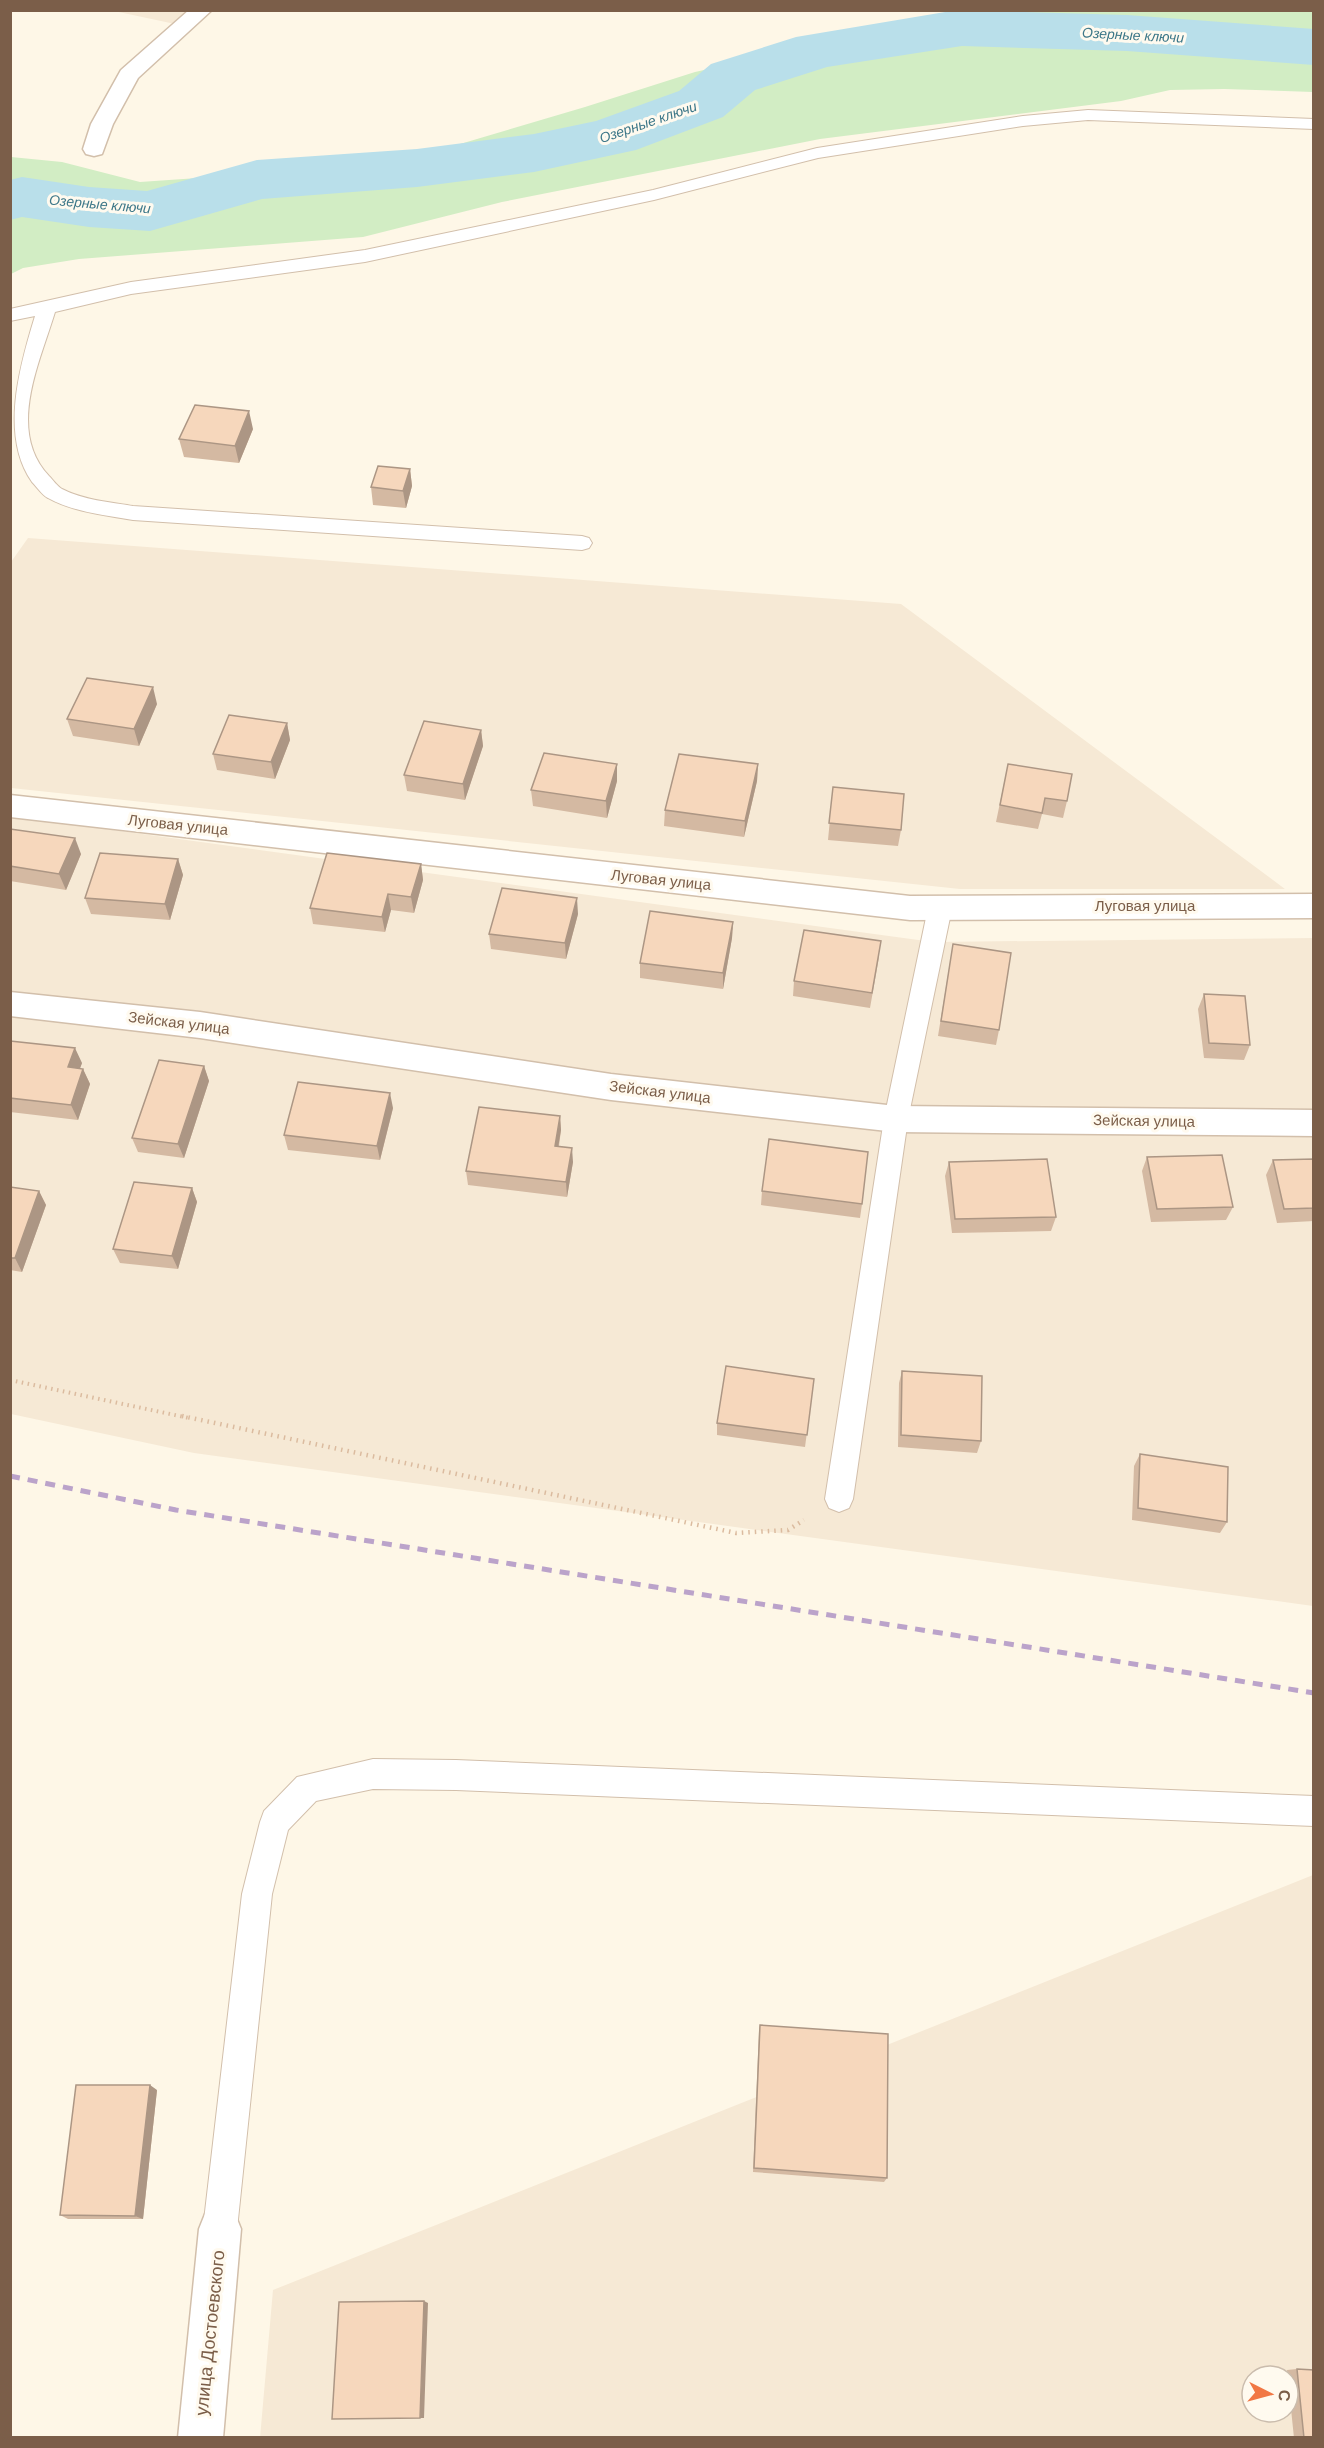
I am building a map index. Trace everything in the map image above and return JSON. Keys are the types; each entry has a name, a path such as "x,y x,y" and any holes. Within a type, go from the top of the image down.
{"street":[{"path":"94,149 102,124 129,75 202,10"},
{"name":"Луговая улица","path":"10,806 910,908 1314,906"},
{"name":"Зейская улица","path":"10,1004 200,1025 611,1087 896,1119 1314,1123"},
{"name":"улица Достоевского","path":"200,2438 220,2229"}],"lane":[{"path":"10,315 131,288 365,256 654,195 817,153 1023,121 1088,114 1314,124"},
{"path":"47,308 18,404 20,443 29,467 54,493 91,506 133,513 582,543"},
{"path":"839,1498 896,1119 940,908"},
{"path":"220,2229 257,1894 275,1822 308,1788 373,1774 456,1774 1314,1811"}],"path":[{"path":"10,1380 736,1533 788,1530 839,1498"}],"shaded area":[{"path":"114,11 190,11 175,24"},
{"path":"28,538 901,604 1285,889 960,889 11,788 11,562"},
{"path":"10,816 933,942 1313,938 1313,1606 194,1453 11,1414"},
{"path":"1313,1875 1313,2437 260,2438 273,2290"}],"green space":[{"path":"985,11 1313,11 1313,92 1170,90 1121,101 820,139 502,202 363,237 79,259 23,268 11,274 11,157 62,162 140,182 241,175 433,152 695,72 895,27"}],"building":[{"path":"195,405 249,411 235,446 179,439"},
{"path":"378,466 410,469 403,491 371,487"},
{"path":"87,678 153,687 134,729 67,719"},
{"path":"229,715 287,723 271,762 213,754"},
{"path":"424,721 481,730 463,784 404,775"},
{"path":"544,753 617,764 606,801 531,790"},
{"path":"679,754 758,764 745,821 665,810"},
{"path":"1008,764 1072,774 1067,801 1045,798 1042,813 1000,805"},
{"path":"833,787 904,794 901,830 829,823"},
{"path":"10,829 75,838 59,874 10,866"},
{"path":"100,853 178,859 165,904 85,898"},
{"path":"327,853 421,864 411,897 388,894 382,917 310,908"},
{"path":"502,888 577,898 565,943 489,934"},
{"path":"650,911 733,922 723,973 640,963"},
{"path":"804,930 881,941 872,993 794,981"},
{"path":"953,944 1011,953 999,1030 941,1021"},
{"path":"1204,994 1245,996 1250,1045 1209,1043"},
{"path":"10,1041 75,1048 68,1067 83,1069 71,1105 10,1098"},
{"path":"159,1060 204,1066 178,1144 132,1138"},
{"path":"298,1082 390,1093 377,1146 284,1135"},
{"path":"479,1107 560,1116 555,1146 572,1148 566,1182 466,1171"},
{"path":"769,1139 868,1152 862,1204 762,1191"},
{"path":"1222,1155 1233,1207 1157,1209 1147,1157"},
{"path":"1047,1159 1056,1217 955,1219 949,1162"},
{"path":"1314,1159 1314,1208 1284,1209 1273,1160"},
{"path":"134,1182 192,1188 172,1256 113,1249"},
{"path":"10,1187 39,1191 15,1258 10,1258"},
{"path":"726,1366 814,1379 807,1435 717,1423"},
{"path":"902,1371 982,1376 981,1441 901,1435"},
{"path":"1140,1454 1228,1467 1227,1522 1138,1508"},
{"path":"760,2025 888,2034 887,2178 754,2168"},
{"path":"76,2085 150,2085 135,2216 60,2215"},
{"path":"424,2301 420,2418 332,2419 339,2302"},
{"path":"1300,2369 1314,2370 1314,2438 1304,2438"}],"waterway":[{"name":"Озерные ключи","path":"10,200 22,197 89,207 150,211 257,180 417,168 534,153 613,136 701,104 733,77 818,50 962,28 1127,33 1314,47"}],"railway":[{"path":"10,1476 176,1510 1314,1693"}]}
